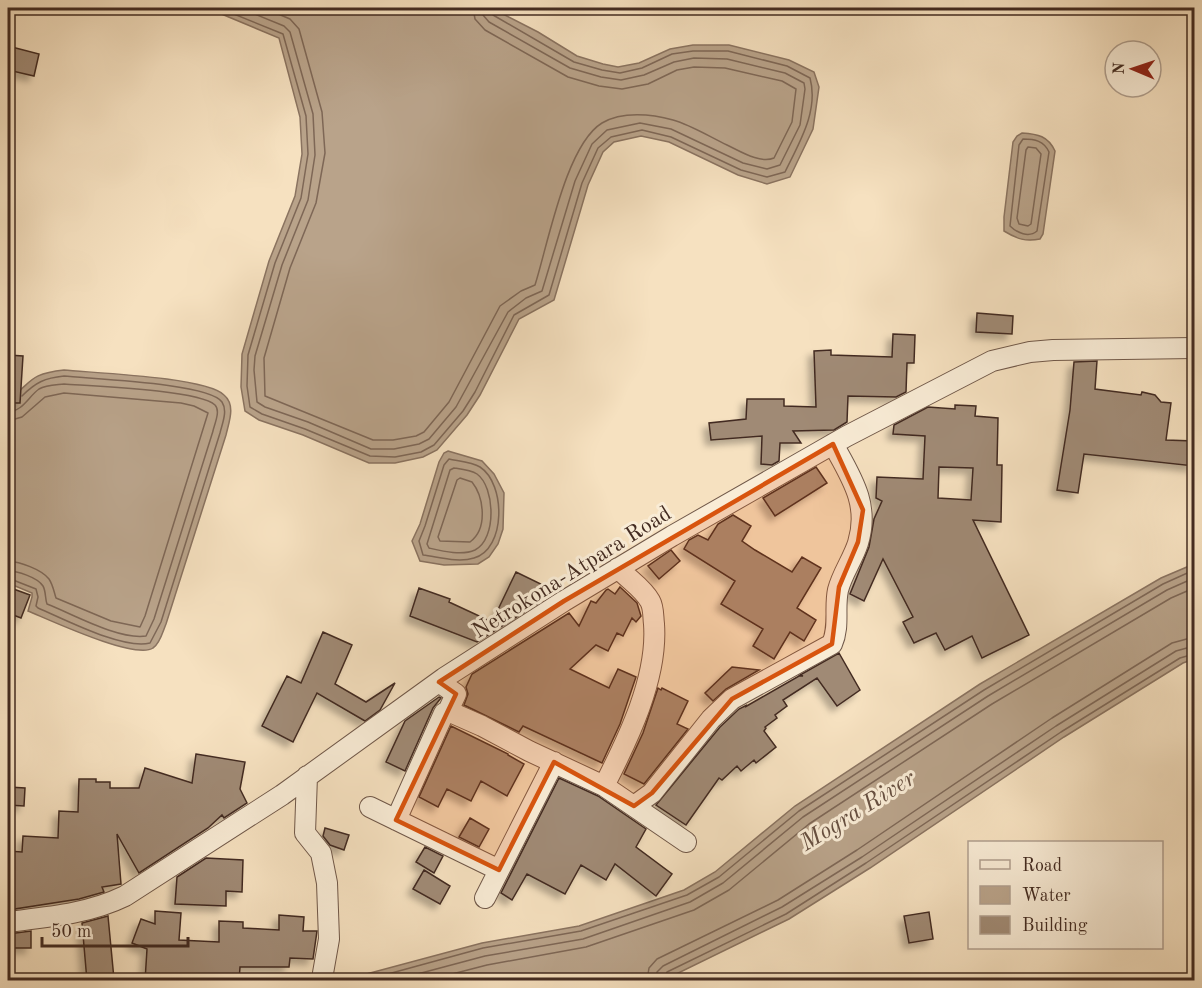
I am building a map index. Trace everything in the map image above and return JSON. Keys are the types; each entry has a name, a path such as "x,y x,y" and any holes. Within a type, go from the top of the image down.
{"street":[{"name":"Netrokona-Atpara Road","path":"8,922 101,907 125,896 307,776 439,682 564,601 833,444 992,361 1030,352 1053,350 1194,348"},
{"path":"634,806 652,794 711,719 732,699 832,644 837,634 838,587 858,542 863,510 852,480 833,444"},
{"path":"604,786 639,706 648,680 654,644 651,602 643,591 618,568"},
{"path":"396,820 444,713 448,711 456,694 439,682"},
{"path":"448,711 604,786 686,842"},
{"path":"485,897 554,762"},
{"path":"307,776 305,833 321,853 327,883 329,939 323,973"},
{"path":"370,807 499,870"}],"highlighted area":[{"path":"833,444 863,510 858,542 839,587 832,644 732,699 652,793 634,806 554,762 499,870 396,820 456,694 439,682 564,601"}],"water":[{"path":"207,8 491,8 538,32 577,56 618,67 639,63 670,49 693,45 729,45 789,60 814,72 819,87 813,129 790,177 767,184 738,175 669,142 641,136 614,142 603,152 588,185 554,300 519,319 480,395 467,415 437,450 423,457 395,463 369,463 303,435 259,420 245,411 241,387 242,354 269,261 295,196 302,154 300,117 279,38"},
{"path":"1022,133 1042,137 1055,151 1043,234 1040,239 1035,240 1022,239 1004,231 1013,142"},
{"path":"64,370 148,377 195,384 224,395 230,404 231,414 226,435 166,624 153,648 129,649 111,644 28,611 32,593 8,583 8,400 37,377"},
{"path":"448,451 482,461 494,474 504,493 503,529 498,544 489,557 478,564 444,565 420,561 412,541 420,524 439,462 444,453"},
{"name":"Mogra River","path":"1194,564 1194,659 1183,663 1064,737 870,868 789,919 664,980 344,980 482,943 579,926 684,890 715,872 795,806 980,684 1161,578"}],"building":[{"path":"8,46 39,54 34,76 8,70"},
{"path":"977,313 1013,316 1012,334 976,332"},
{"path":"893,334 915,335 914,363 907,363 906,392 896,397 848,396 847,422 834,430 793,431 801,443 780,443 779,461 772,465 761,464 762,436 711,440 709,423 746,419 747,399 784,399 784,406 816,407 814,351 831,350 831,355 892,357"},
{"path":"8,355 23,356 20,403 8,403"},
{"path":"1097,361 1095,389 1141,395 1142,392 1155,395 1161,402 1171,403 1166,440 1194,441 1194,466 1084,454 1078,493 1057,490 1070,410 1074,362"},
{"path":"955,405 976,406 975,416 998,418 997,465 1002,465 1001,522 973,520 1029,635 982,658 972,636 945,650 936,633 914,643 903,622 913,617 883,559 864,601 850,594 869,547 874,519 882,501 876,498 877,477 923,479 925,436 893,434 894,425 928,407 955,409","holes":["939,467 973,468 971,500 938,498"]},
{"path":"816,467 827,483 775,516 763,498"},
{"path":"733,515 751,526 742,541 755,550 792,572 802,557 821,568 797,608 816,620 804,641 790,632 774,659 753,646 763,629 721,604 735,581 684,549 689,540 698,535 708,540 718,524"},
{"path":"671,550 680,561 659,579 648,566"},
{"path":"516,572 547,587 540,602 477,642 410,616 419,588 450,599 449,602 492,622"},
{"path":"8,587 30,595 21,618 8,613"},
{"path":"620,587 637,603 641,616 636,622 632,618 623,636 617,633 608,651 596,645 570,669 609,688 618,669 636,677 620,724 602,763 523,726 519,732 464,705 468,694 466,687 472,674 569,613 579,626 591,601 596,603 608,589 615,594"},
{"path":"323,632 352,645 335,684 366,702 395,683 380,710 365,721 317,693 293,742 262,726 287,676 301,683"},
{"path":"839,653 860,690 837,706 817,678 783,700 787,706 775,715 777,718 765,727 764,731 776,747 756,763 754,760 741,771 737,766 722,780 719,778 686,825 656,805 720,727 739,709 799,676 803,676 800,675"},
{"path":"732,667 759,670 726,689 713,701 705,693"},
{"path":"658,688 688,701 677,724 688,729 644,784 624,774 643,733"},
{"path":"439,697 441,698 433,708 405,771 386,762 405,721"},
{"path":"451,726 524,764 507,796 481,781 471,801 447,789 438,807 419,797"},
{"path":"196,754 245,762 240,789 247,803 224,818 222,815 208,828 139,873 117,834 121,884 102,887 104,892 79,899 8,910 8,851 22,852 23,836 58,838 59,811 78,812 79,779 110,782 110,788 139,788 145,768 192,783"},
{"path":"559,778 598,796 646,829 636,847 672,874 656,896 615,864 606,880 581,865 565,894 527,874 512,900 501,893"},
{"path":"8,787 25,788 24,806 8,805"},
{"path":"470,818 489,829 479,847 459,837"},
{"path":"325,828 349,835 344,850 330,845 323,836"},
{"path":"425,847 443,856 434,873 416,862"},
{"path":"206,858 243,860 242,892 226,891 226,906 175,904 177,877"},
{"path":"424,870 450,886 440,904 413,889"},
{"path":"155,911 181,913 179,940 219,942 219,921 243,922 243,928 279,930 279,915 304,917 303,931 317,931 313,959 290,958 289,967 240,967 239,981 174,978 174,981 145,981 147,949 132,943 141,919 155,924"},
{"path":"929,912 933,939 909,943 904,916"},
{"path":"108,916 114,979 87,981 82,923"},
{"path":"31,931 31,948 8,948 8,934"}]}
